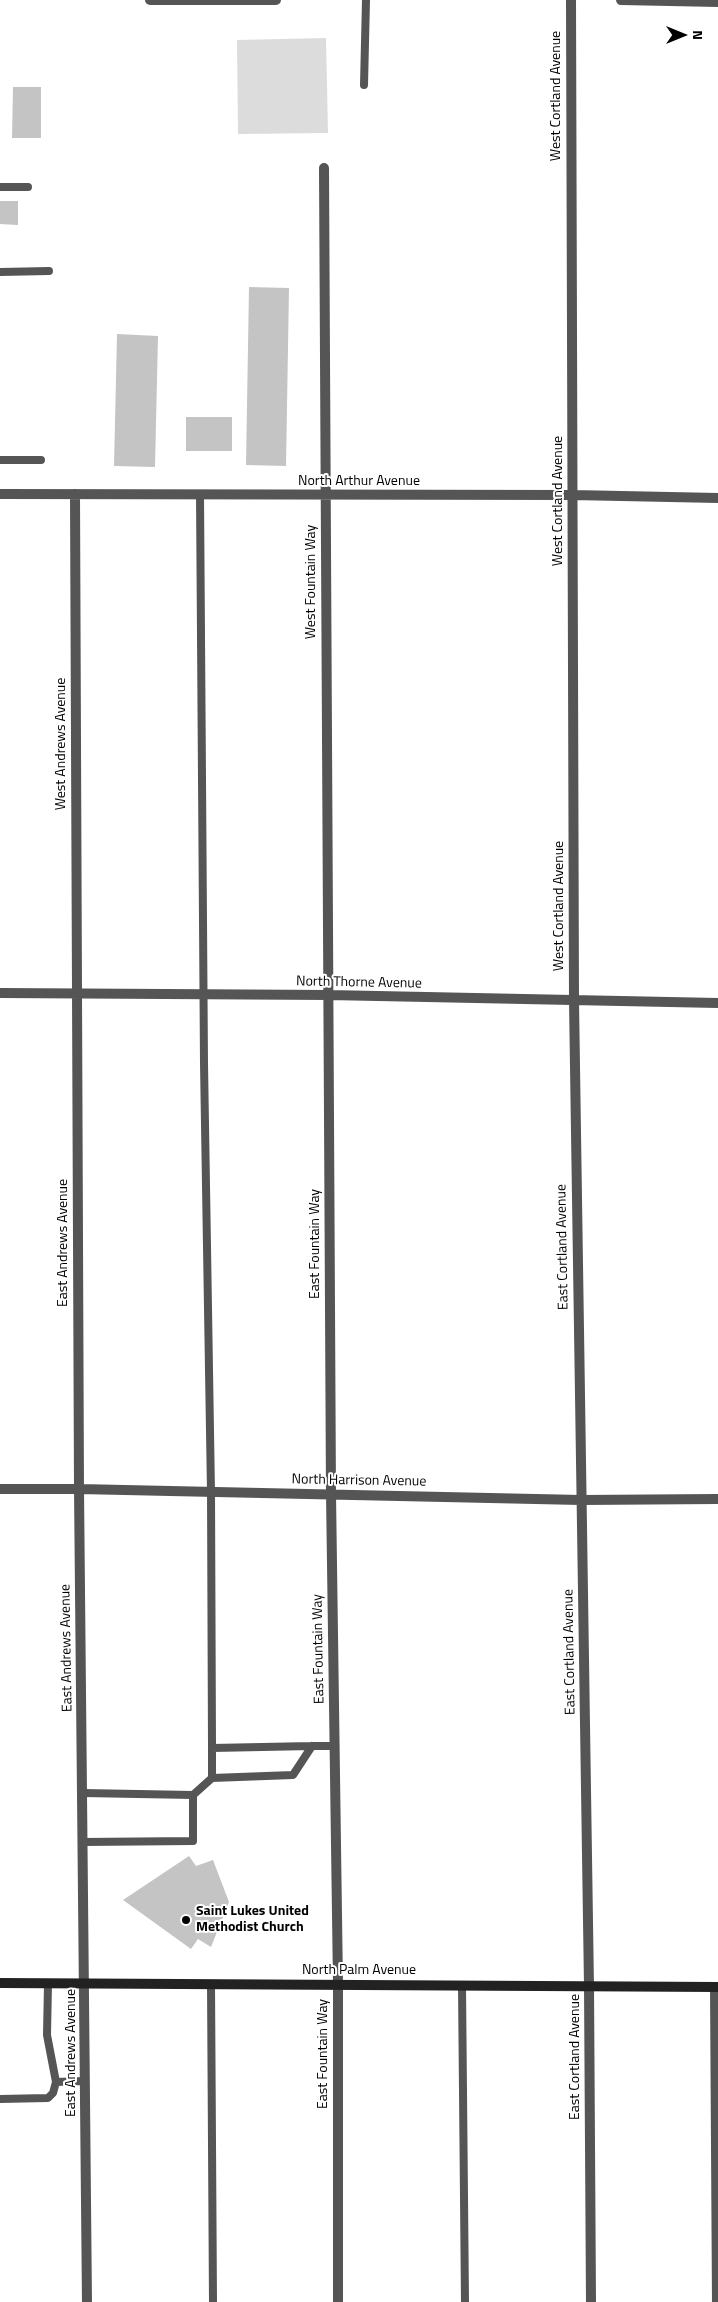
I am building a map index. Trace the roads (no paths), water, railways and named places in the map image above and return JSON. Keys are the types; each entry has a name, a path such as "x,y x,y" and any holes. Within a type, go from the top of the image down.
{"main road":[{"name":"North Palm Avenue","path":"0,1983 716,1987"}],"street":[{"path":"150,0 276,0"},
{"name":"West Cortland Avenue","path":"570,0 574,1002"},
{"path":"621,0 718,2"},
{"name":"West Fountain Way","path":"324,168 329,995"},
{"name":"North Arthur Avenue","path":"0,494 573,495 718,498"},
{"name":"West Andrews Avenue","path":"76,494 76,994"},
{"name":"North Thorne Avenue","path":"0,993 329,995 574,1002 718,1003"},
{"name":"East Andrews Avenue","path":"76,994 87,2302"},
{"name":"East Fountain Way","path":"329,995 331,1494 338,1985 338,2302"},
{"name":"East Cortland Avenue","path":"574,1002 589,1986 591,2302"},
{"name":"North Harrison Avenue","path":"0,1490 79,1489 581,1500 718,1500"}],"lane":[{"path":"364,85 366,0"},
{"path":"0,187 28,187"},
{"path":"0,272 49,271"},
{"path":"0,460 41,460"},
{"path":"200,494 203,995 211,1492 212,1778"},
{"path":"83,1793 193,1794 212,1778 293,1775 312,1746"},
{"path":"212,1748 334,1746"},
{"path":"83,1842 193,1841 193,1794"},
{"path":"0,2099 48,2098 53,2093 56,2082 47,2035 48,1984"},
{"path":"211,1984 213,2302"},
{"path":"462,1986 465,2302"},
{"path":"716,1987 716,2302"},
{"path":"56,2082 86,2081"}],"place":[{"name":"Saint Lukes United Methodist Church","path":"186,1920"}]}
